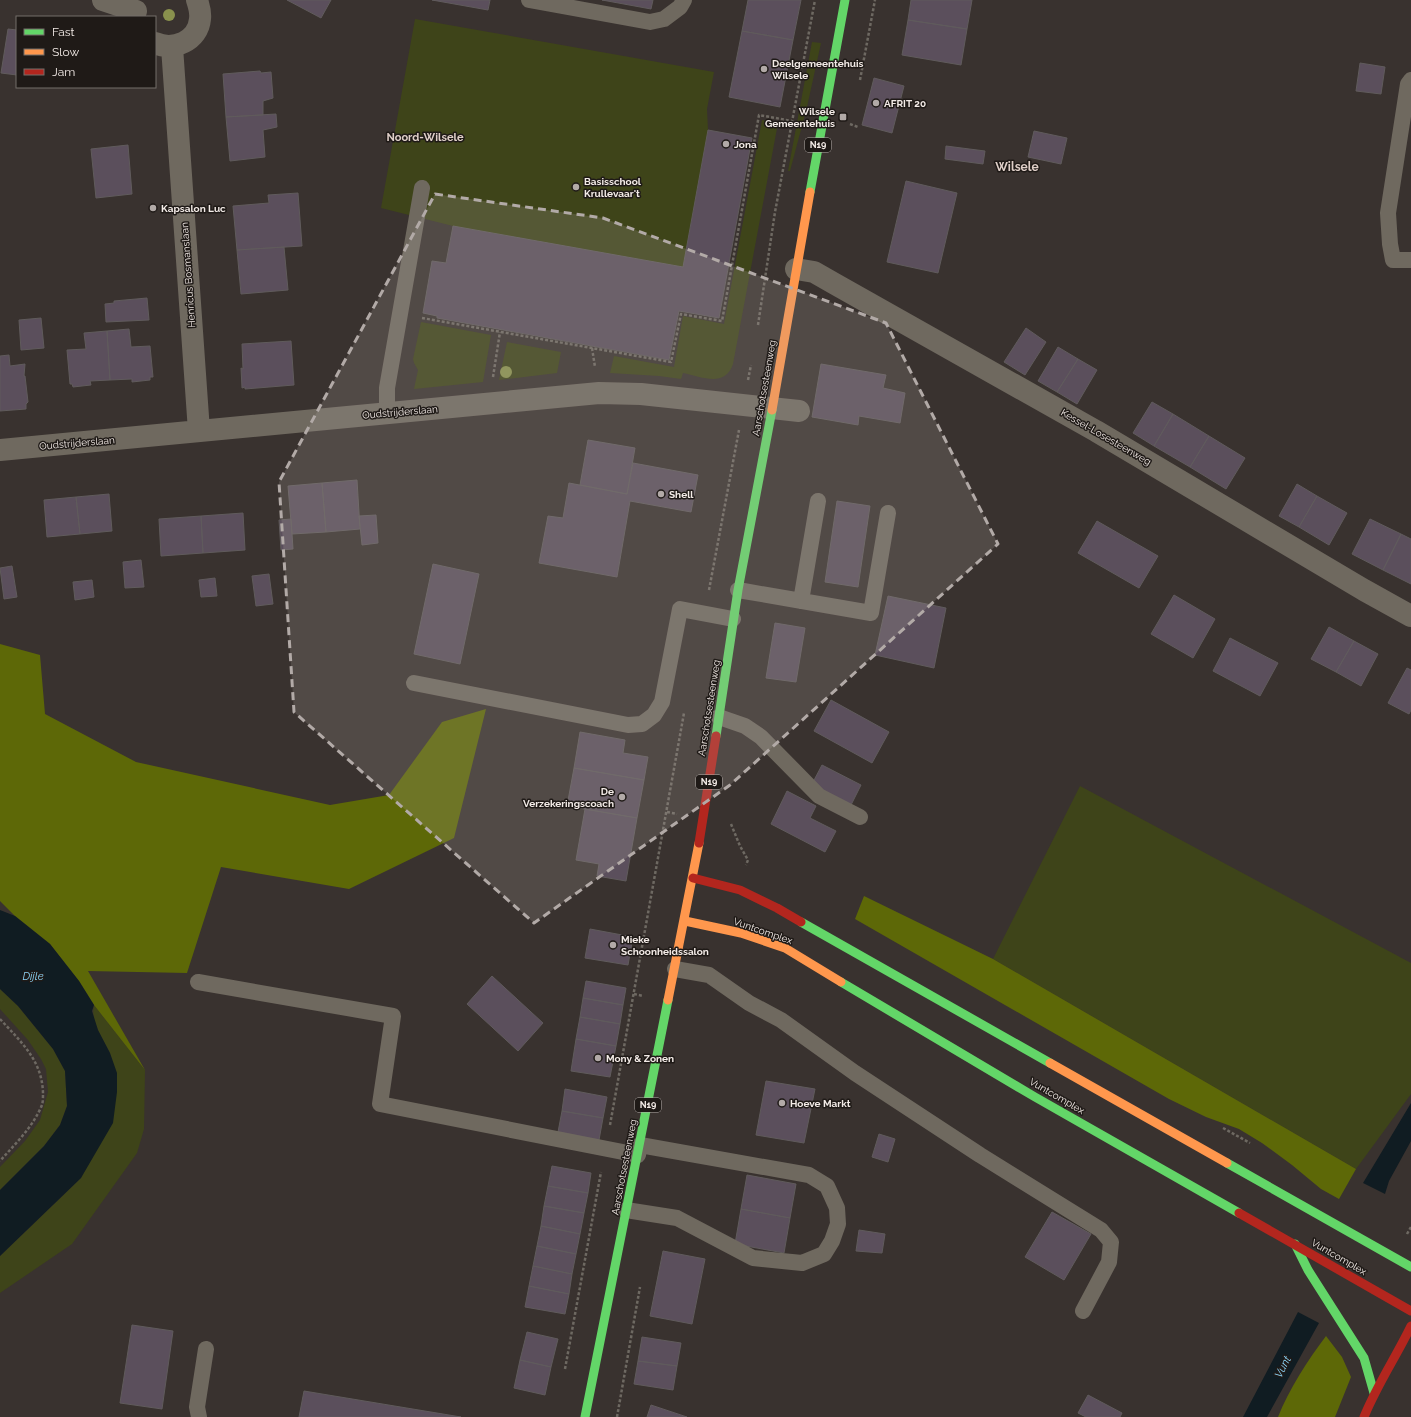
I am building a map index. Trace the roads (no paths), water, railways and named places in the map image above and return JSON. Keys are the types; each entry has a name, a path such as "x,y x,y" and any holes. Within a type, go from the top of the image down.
{"main road":[{"name":"Aarschotsesteenweg","path":"585,1417 685,921 704,819 738,590 845,0"},
{"path":"693,878 740,890 777,908 1411,1267"},
{"name":"Vuntcomplex","path":"685,921 741,933 784,948 1035,1097 1411,1311"},
{"path":"1294,1244 1308,1270 1364,1358 1374,1393"},
{"path":"1364,1417 1374,1393 1399,1351 1411,1326"},
{"path":"1399,1351 1411,1344"}],"street":[{"path":"102,0 138,9"},
{"name":"Henricus Bosmanslaan","path":"197,0 200,9 200,20 197,30 191,38 182,44 163,45 199,431"},
{"name":"Kessel-Losesteenweg","path":"796,269 814,272 1096,431 1364,590 1411,616"},
{"name":"Oudstrijderslaan","path":"0,450 599,393 641,394 799,411"}],"lane":[{"path":"529,0 650,22 664,19 680,7 684,0"},
{"path":"1411,80 1408,84 1388,213 1390,244 1393,260 1411,260"},
{"path":"387,413 387,388 422,188"},
{"path":"801,601 818,501"},
{"path":"738,590 871,613 888,513"},
{"path":"414,683 628,725 642,724 654,715 662,702 680,609 734,620"},
{"path":"719,717 745,726 761,737 819,796 860,817"},
{"path":"675,969 709,975 749,1003 781,1020 855,1073 980,1155 1101,1230 1111,1242 1109,1262 1083,1311"},
{"path":"198,982 394,1016 380,1104 606,1149 639,1150 809,1175 827,1186 837,1208 838,1224 832,1241 824,1254 802,1263 753,1258 677,1218 626,1210"},
{"path":"199,1417 197,1408 206,1349"}],"water":[{"name":"Dijle","path":"0,910 15,916 50,944 79,981 94,1005 92,1011 98,1030 110,1053 117,1073 117,1092 113,1123 81,1178 0,1256 0,1190 44,1146 60,1125 67,1106 65,1071 53,1049 18,1006 0,989"},
{"path":"1411,1103 1411,1141 1389,1181 1385,1194 1363,1183"},
{"name":"Vunt","path":"1298,1312 1319,1323 1267,1417 1243,1417"}],"place":[{"name":"Deelgemeentehuis Wilsele","path":"764,69"},
{"name":"AFRIT 20","path":"876,103"},
{"name":"Wilsele Gemeentehuis","path":"843,117"},
{"name":"Jona","path":"726,144"},
{"name":"Basisschool Krullevaar't","path":"576,187"},
{"name":"Kapsalon Luc","path":"153,208"},
{"name":"Shell","path":"661,494"},
{"name":"De Verzekeringscoach","path":"622,797"},
{"name":"Mieke Schoonheidssalon","path":"613,945"},
{"name":"Mony & Zonen","path":"598,1058"},
{"name":"Hoeve Markt","path":"782,1103"}],"district":[{"name":"Noord-Wilsele","path":"425,137"},
{"name":"Wilsele","path":"1017,167"}]}
